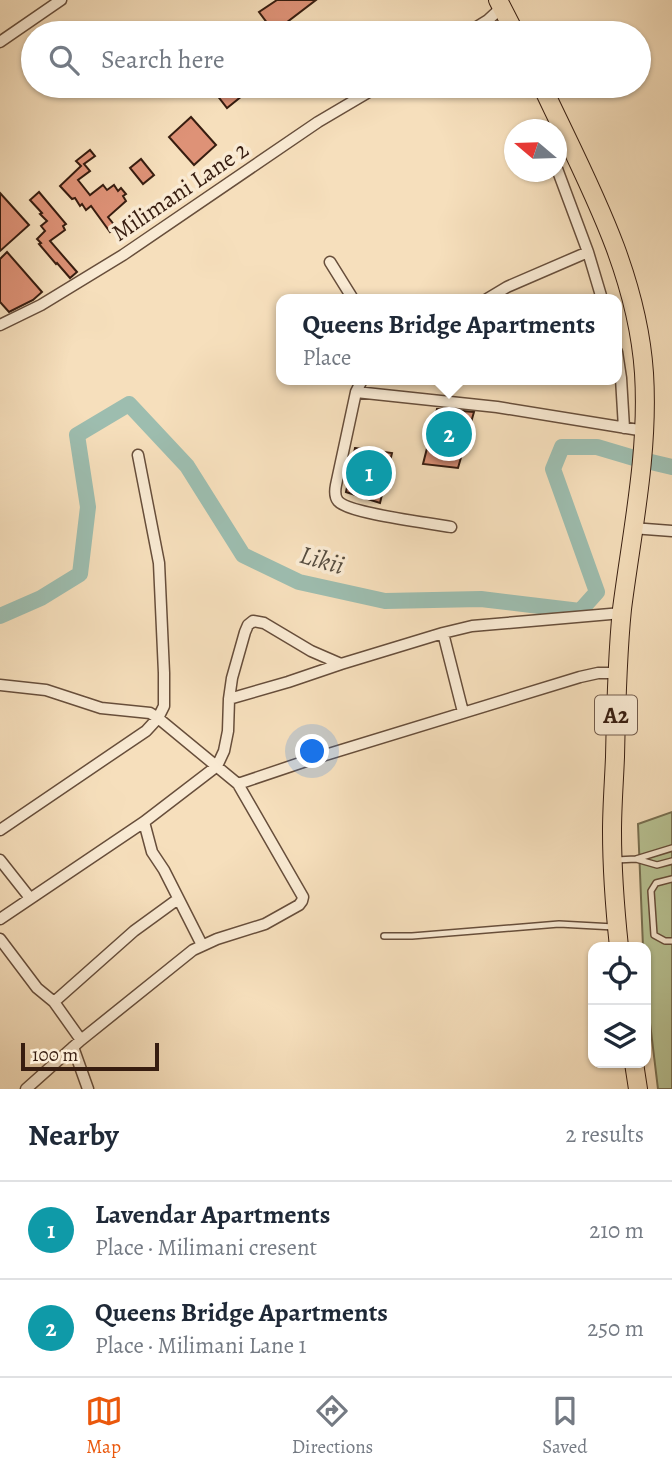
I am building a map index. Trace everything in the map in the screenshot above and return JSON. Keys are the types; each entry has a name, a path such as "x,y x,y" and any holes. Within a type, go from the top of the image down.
{"highway":[{"path":"500,4 509,21"},
{"name":"A2","path":"548,98 557,119"},
{"name":"A2","path":"567,139 621,260 637,325 644,372 644,440 617,673 613,860 618,942"},
{"path":"635,1068 638,1089"}],"street":[{"path":"28,21 61,0"},
{"path":"486,21 500,4"},
{"path":"0,42 21,26"},
{"name":"Milimani Lane 2","path":"0,326 41,305 112,262 317,122 358,98"},
{"path":"562,182 600,294"},
{"path":"495,294 587,252"},
{"path":"330,262 350,294"},
{"path":"360,385 336,485 335,493 339,502 359,510 451,527"},
{"path":"621,385 624,428"},
{"path":"356,392 497,407 624,428 644,440"},
{"path":"0,830 146,731 158,718 164,706 159,563 138,456"},
{"path":"632,528 672,531"},
{"path":"229,699 472,626 622,613"},
{"path":"0,919 144,822 217,766 224,751 228,731 232,678 245,632 253,621 264,623 312,651 341,664"},
{"path":"443,633 463,712"},
{"path":"239,784 589,674 617,673"},
{"path":"0,685 46,690 101,708 150,713 158,718 239,784 303,897 302,901 285,914 202,945 178,961 26,1089"},
{"path":"144,822 152,852 202,945"},
{"path":"0,860 30,898"},
{"path":"54,1002 134,931 178,899"},
{"path":"0,939 37,988 54,1002 77,1044 88,1089"}],"lane":[{"path":"613,860 636,859 672,848"},
{"path":"636,859 657,865 672,861"},
{"path":"672,879 656,883 651,891 654,935 665,941 672,941"},
{"path":"384,936 559,924 617,927"}],"green space":[{"path":"672,812 672,1089 658,1089 651,1031 651,942 643,942 638,824"}],"building":[{"path":"277,0 316,0 288,21 266,21 259,12"},
{"path":"219,98 240,98 227,108"},
{"path":"191,117 216,145 194,165 169,137"},
{"path":"90,150 95,156 84,164 90,171 78,180 90,195 103,185 107,190 114,185 118,191 121,188 126,194 123,196 126,201 108,217 116,227 110,232 91,206 86,210 60,186 81,166 76,161"},
{"path":"141,159 154,175 143,184 130,168"},
{"path":"39,192 66,224 63,226 65,230 50,241 77,272 70,278 37,239 45,231 41,226 47,221 30,200"},
{"path":"0,193 29,225 0,251"},
{"path":"7,252 42,292 33,300 9,312 0,302 0,259"},
{"path":"437,409 474,412 458,468 423,464"},
{"path":"355,448 392,453 380,503 346,492"}],"waterway":[{"name":"Likii","path":"0,616 41,598 80,574 88,507 77,435 129,404 187,466 243,555 299,582 385,601 481,599 580,611 597,592 553,469 562,447 597,447 672,467"}],"place":[{"name":"Queens Bridge Apartments","path":"449,434"},
{"name":"Lavendar Apartments","path":"369,473"}]}
